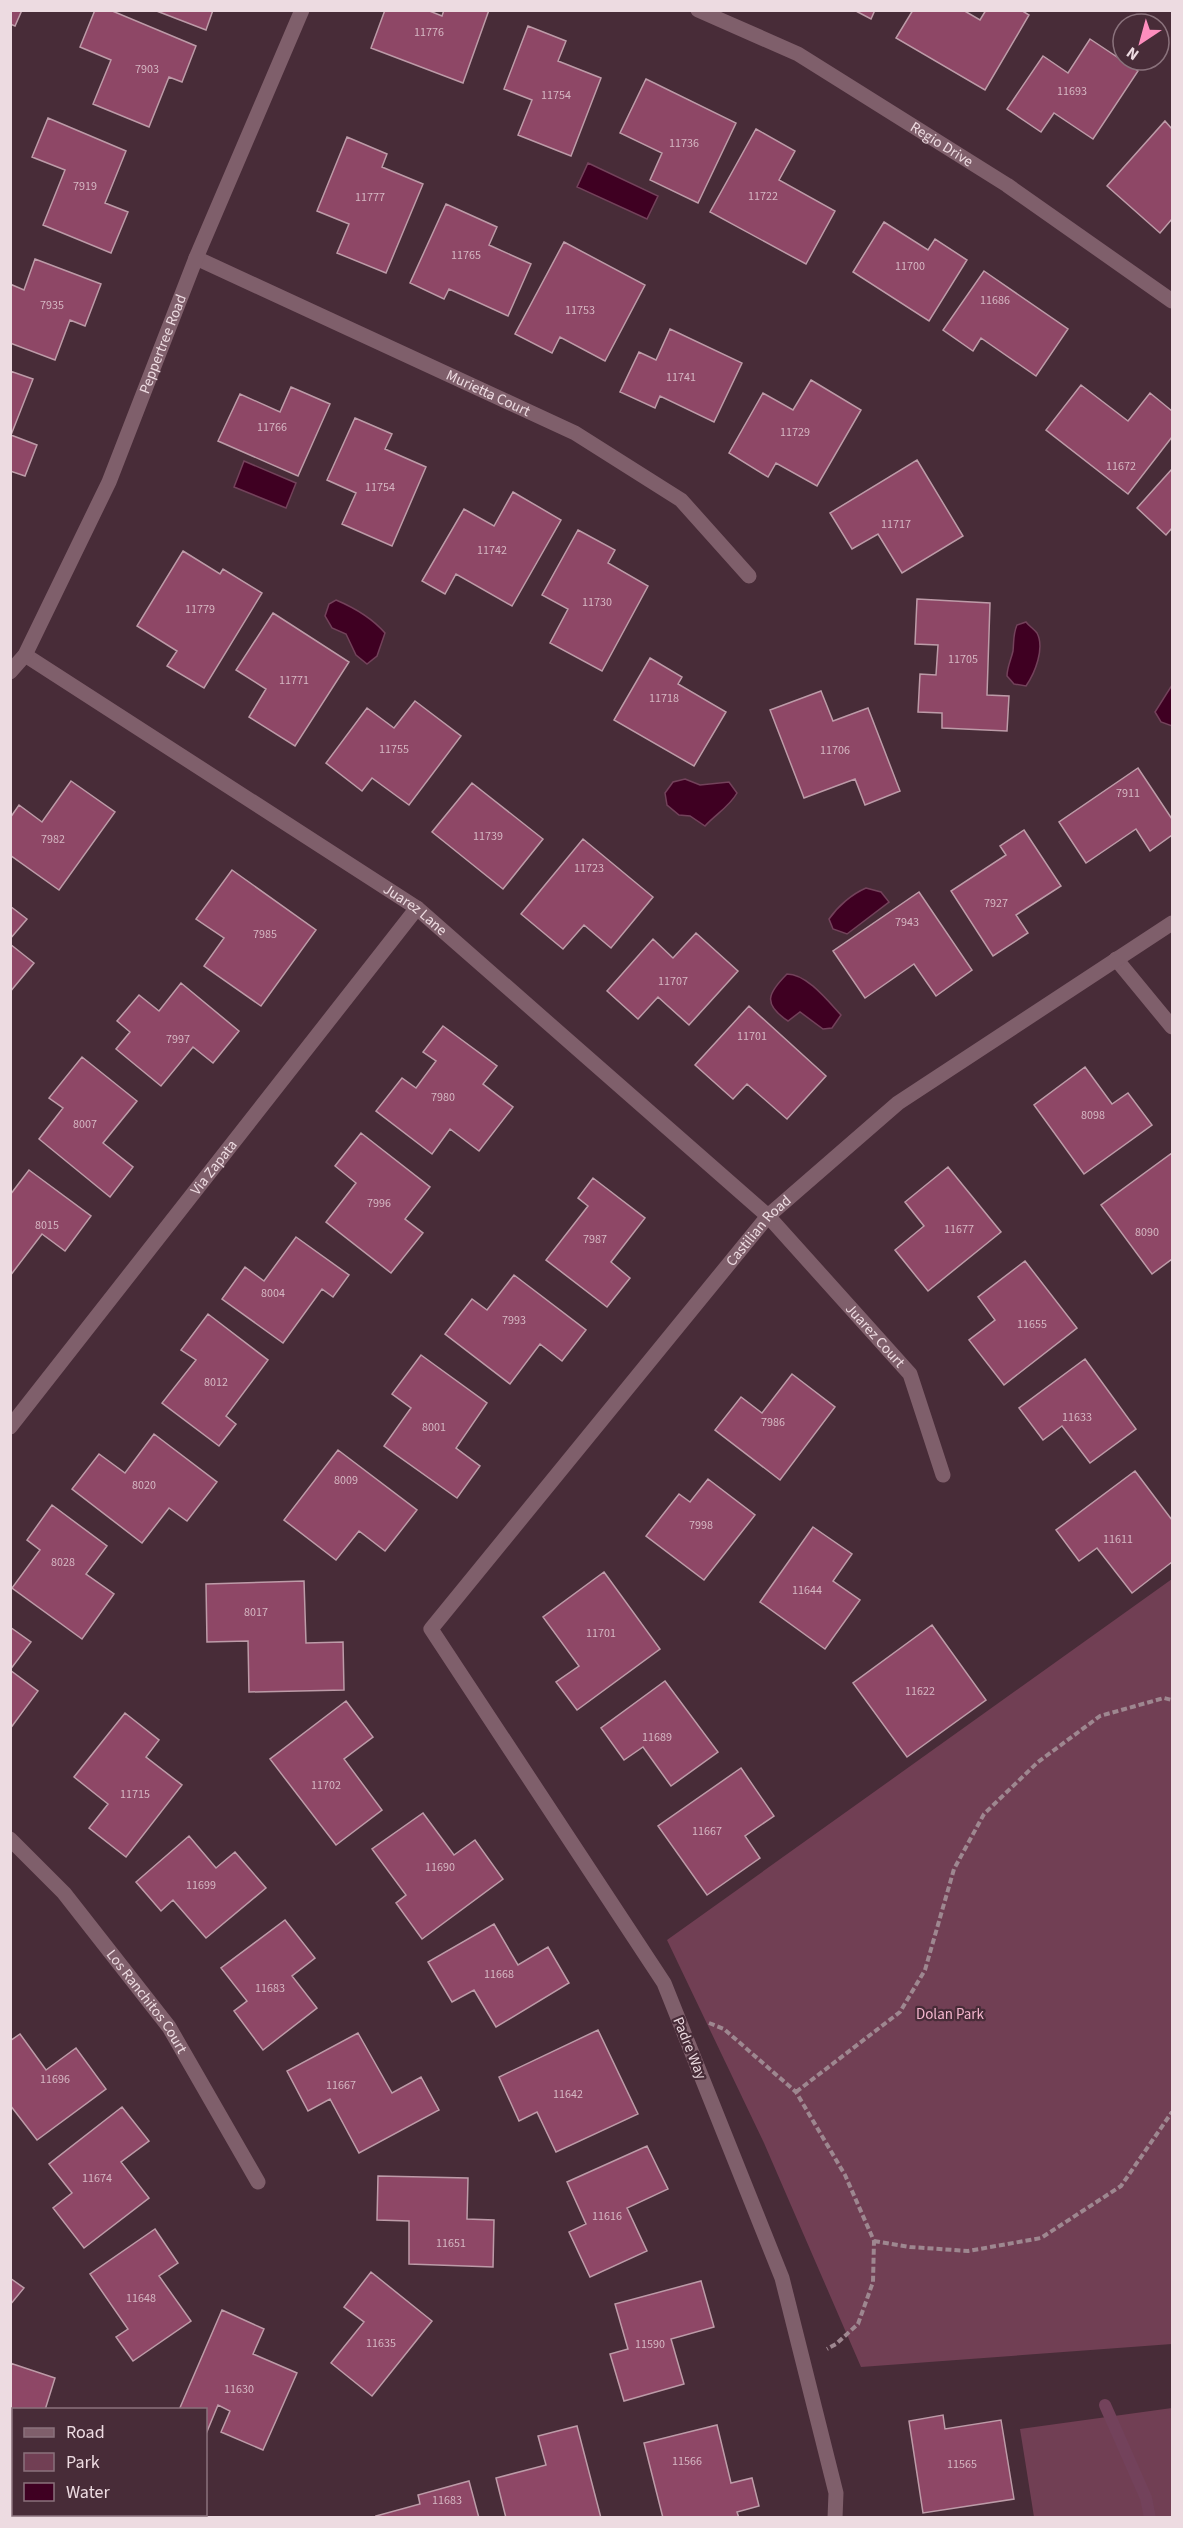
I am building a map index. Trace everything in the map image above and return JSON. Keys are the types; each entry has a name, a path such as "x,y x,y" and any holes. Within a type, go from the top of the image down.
{"street":[{"name":"Peppertree Road","path":"10,672 25,655 109,482 196,258 302,10"},
{"name":"Regio Drive","path":"698,10 798,54 1007,185 1173,301"},
{"name":"Murietta Court","path":"196,258 575,433 681,500 749,576"},
{"name":"Juarez Lane","path":"25,655 417,908 768,1216"},
{"name":"Via Zapata","path":"10,1427 417,908"},
{"name":"Castilian Road","path":"431,1629 768,1216 898,1103 1173,923"},
{"path":"1116,959 1173,1027"},
{"name":"Juarez Court","path":"768,1216 910,1374 943,1475"},
{"name":"Padre Way","path":"431,1629 664,1983 782,2278 836,2493 835,2517"},
{"name":"Los Ranchitos Court","path":"10,1839 64,1893 169,2027 258,2182"}],"path":[{"path":"796,2092 900,2012 925,1970 954,1869 984,1814 1038,1762 1100,1716 1164,1698 1173,1700"},
{"path":"674,2010 724,2029 796,2092 845,2175 874,2241 873,2282 858,2324 836,2344 803,2362"},
{"path":"874,2241 910,2247 968,2251 1041,2238 1121,2186 1173,2112"}],"green space":[{"name":"Dolan Park","path":"1172,1579 1172,2344 861,2367 764,2143 667,1940"},
{"path":"1172,2408 1172,2517 1034,2517 1020,2429"}],"water":[{"path":"588,163 658,196 647,219 577,187"},
{"path":"244,461 296,483 286,508 234,487"},
{"path":"336,600 350,606 374,622 385,633 377,656 367,664 356,655 346,634 332,628 325,616 329,604"},
{"path":"1026,622 1037,633 1040,646 1036,667 1026,686 1014,684 1007,676 1017,625"},
{"path":"1172,685 1172,726 1161,722 1155,712"},
{"path":"685,779 700,785 729,782 737,793 705,826 690,816 679,815 667,805 665,793 673,782"},
{"path":"866,888 881,892 889,902 847,934 833,929 829,919 833,914 851,897"},
{"path":"787,974 795,975 809,983 841,1015 832,1028 823,1029 800,1012 788,1021 774,1009 771,1004 772,993"}],"building":[{"path":"10,10 22,10 15,26 10,24"},
{"path":"95,10 110,10 196,46 182,82 169,77 149,127 93,104 111,60 80,47"},
{"path":"154,10 213,10 206,30"},
{"path":"385,10 427,10 442,16 444,10 489,10 463,83 371,48"},
{"path":"854,10 875,10 871,19"},
{"path":"913,10 963,10 980,20 986,10 1021,10 1029,15 985,90 896,38"},
{"path":"528,26 566,41 558,61 601,78 571,156 518,135 532,100 504,89"},
{"path":"1090,39 1111,53 1111,72 1137,72 1093,139 1054,113 1041,132 1007,109 1043,56 1068,73"},
{"path":"646,79 736,123 698,203 650,180 662,153 620,133"},
{"path":"48,118 126,151 105,203 128,212 111,253 43,225 65,170 32,157"},
{"path":"1165,121 1172,129 1172,219 1160,233 1107,186"},
{"path":"756,129 795,151 779,180 835,211 806,264 710,212"},
{"path":"347,137 387,154 382,167 423,184 386,273 337,253 349,224 317,211"},
{"path":"446,204 497,227 489,245 531,264 508,316 449,289 444,299 410,283"},
{"path":"884,222 928,250 935,239 967,260 929,321 853,272"},
{"path":"564,242 645,285 605,361 560,337 552,353 515,334"},
{"path":"35,259 101,284 85,326 70,320 55,360 10,343 10,284 24,290"},
{"path":"984,271 1068,329 1036,376 981,338 973,351 943,330"},
{"path":"670,329 742,363 714,422 660,396 655,408 620,392 639,352 656,360"},
{"path":"10,371 33,379 11,435 37,445 25,476 10,471"},
{"path":"811,380 861,410 817,486 776,463 768,477 729,453 763,393 793,410"},
{"path":"1081,385 1128,421 1150,393 1172,411 1172,437 1128,494 1046,430"},
{"path":"291,387 330,404 298,476 218,441 240,394 280,412"},
{"path":"355,418 392,434 385,449 426,467 392,546 342,524 356,493 327,480"},
{"path":"917,460 963,536 902,573 878,534 852,549 830,513"},
{"path":"1172,469 1172,528 1166,535 1137,508"},
{"path":"513,492 561,520 512,606 456,574 445,594 422,581 464,509 494,526"},
{"path":"578,530 615,550 608,563 648,586 602,671 550,643 568,609 542,595"},
{"path":"183,551 220,574 223,569 262,593 204,688 167,666 177,651 137,626"},
{"path":"917,599 990,603 987,695 1009,696 1007,731 942,728 942,713 918,712 920,674 936,675 938,645 915,644"},
{"path":"273,613 349,662 295,746 249,717 266,689 236,670"},
{"path":"650,658 682,677 678,684 726,712 694,766 614,720"},
{"path":"821,691 833,721 868,708 900,791 865,805 855,779 804,798 770,710"},
{"path":"415,701 461,736 409,805 372,778 362,791 326,763 367,708 394,728"},
{"path":"1138,768 1172,819 1172,835 1150,851 1136,829 1086,863 1059,822"},
{"path":"71,781 115,812 59,890 10,855 10,818 19,805 42,822"},
{"path":"472,783 543,839 503,889 432,832"},
{"path":"1024,830 1061,886 1016,915 1028,933 993,956 951,891 1006,855 1000,846"},
{"path":"583,839 653,897 611,948 584,925 563,949 521,914"},
{"path":"232,870 316,930 261,1006 204,966 224,938 196,919"},
{"path":"919,892 972,970 936,996 914,964 865,998 833,951"},
{"path":"10,906 27,919 10,939"},
{"path":"696,933 738,971 689,1025 658,997 638,1019 607,991 653,939 673,958"},
{"path":"10,944 34,963 10,992"},
{"path":"181,983 239,1031 213,1063 193,1047 161,1086 116,1049 130,1032 117,1021 139,995 159,1011"},
{"path":"749,1006 826,1076 787,1119 747,1084 733,1099 695,1065"},
{"path":"443,1026 497,1066 483,1084 513,1107 479,1151 450,1129 432,1154 376,1111 402,1078 416,1088 436,1061 423,1052"},
{"path":"82,1057 137,1101 103,1143 133,1167 110,1197 39,1139 63,1108 49,1098"},
{"path":"1085,1067 1112,1104 1128,1093 1152,1125 1084,1174 1034,1105"},
{"path":"361,1133 430,1187 405,1219 423,1233 391,1273 326,1222 356,1183 335,1166"},
{"path":"1172,1153 1172,1259 1152,1274 1101,1205"},
{"path":"948,1167 1001,1232 928,1291 895,1250 924,1226 905,1202"},
{"path":"29,1170 91,1216 65,1251 42,1234 10,1276 10,1195"},
{"path":"593,1178 645,1218 611,1262 630,1278 607,1307 546,1260 588,1206 578,1198"},
{"path":"296,1237 349,1275 333,1297 322,1289 283,1343 222,1299 245,1267 264,1281"},
{"path":"1025,1261 1077,1328 1004,1385 969,1340 995,1320 978,1297"},
{"path":"514,1275 586,1330 562,1361 540,1344 510,1384 445,1334 472,1299 487,1310"},
{"path":"208,1314 268,1360 226,1416 236,1424 219,1446 162,1403 196,1360 181,1350"},
{"path":"421,1355 487,1403 456,1448 480,1466 457,1498 384,1446 411,1408 392,1394"},
{"path":"1085,1359 1136,1429 1090,1463 1062,1426 1043,1440 1019,1408"},
{"path":"792,1374 835,1407 780,1480 715,1430 741,1397 762,1413"},
{"path":"154,1434 217,1482 187,1521 169,1508 142,1543 72,1489 99,1454 125,1473"},
{"path":"338,1450 417,1510 385,1551 359,1531 336,1560 284,1520"},
{"path":"1135,1471 1172,1520 1172,1562 1132,1593 1097,1548 1079,1561 1056,1530"},
{"path":"708,1479 755,1515 704,1580 646,1536 679,1494 690,1502"},
{"path":"52,1505 107,1546 86,1574 114,1594 82,1639 12,1588 40,1550 27,1540"},
{"path":"813,1527 852,1554 833,1581 860,1600 825,1649 760,1602"},
{"path":"604,1572 660,1649 577,1710 556,1682 579,1666 543,1617"},
{"path":"304,1581 306,1643 343,1642 344,1690 249,1692 248,1641 207,1642 206,1584"},
{"path":"932,1625 986,1700 907,1757 853,1683"},
{"path":"10,1627 31,1642 10,1670"},
{"path":"10,1670 38,1691 10,1729"},
{"path":"665,1681 718,1752 671,1786 643,1747 624,1760 601,1728"},
{"path":"346,1701 373,1737 344,1759 382,1810 336,1845 270,1759"},
{"path":"125,1713 159,1740 146,1757 182,1785 126,1857 89,1828 108,1804 74,1777"},
{"path":"741,1768 774,1816 745,1836 760,1858 707,1895 658,1826"},
{"path":"423,1813 454,1855 475,1840 503,1879 422,1939 396,1903 406,1895 372,1849"},
{"path":"189,1836 216,1868 235,1852 266,1888 206,1938 173,1900 161,1911 136,1882"},
{"path":"285,1920 315,1958 292,1976 317,2008 263,2050 234,2011 247,2001 221,1968"},
{"path":"494,1924 518,1965 548,1947 569,1983 496,2027 474,1990 452,2002 428,1962"},
{"path":"598,2030 638,2114 556,2152 537,2112 519,2121 499,2077"},
{"path":"358,2033 392,2093 421,2077 439,2110 359,2153 330,2099 308,2111 287,2071"},
{"path":"20,2034 46,2070 76,2048 106,2089 37,2140 10,2105 10,2041"},
{"path":"122,2107 149,2141 121,2162 149,2198 84,2248 53,2208 72,2193 49,2164"},
{"path":"647,2146 668,2189 627,2208 647,2251 590,2277 569,2232 586,2224 567,2182"},
{"path":"378,2176 468,2178 467,2219 494,2220 493,2267 409,2264 409,2221 377,2220"},
{"path":"155,2229 178,2263 159,2276 191,2321 133,2361 116,2337 128,2329 90,2274"},
{"path":"371,2272 432,2321 372,2396 331,2363 364,2322 344,2307"},
{"path":"10,2278 24,2288 10,2305"},
{"path":"701,2281 714,2327 671,2339 684,2384 624,2401 610,2354 628,2349 615,2304"},
{"path":"222,2310 264,2329 253,2354 297,2373 263,2450 221,2432 230,2411 218,2405 207,2432 207,2408 180,2408"},
{"path":"10,2363 55,2378 46,2408 12,2408 12,2458 10,2458"},
{"path":"943,2415 945,2429 1001,2420 1014,2499 923,2513 909,2421"},
{"path":"717,2425 731,2483 752,2478 759,2506 737,2512 739,2518 663,2518 644,2443"},
{"path":"577,2426 601,2518 506,2518 496,2478 546,2465 538,2436"},
{"path":"469,2481 479,2518 377,2518 376,2516 420,2504 418,2495"}],"waterway":[{"path":"1105,2405 1146,2498 1150,2518"}]}
